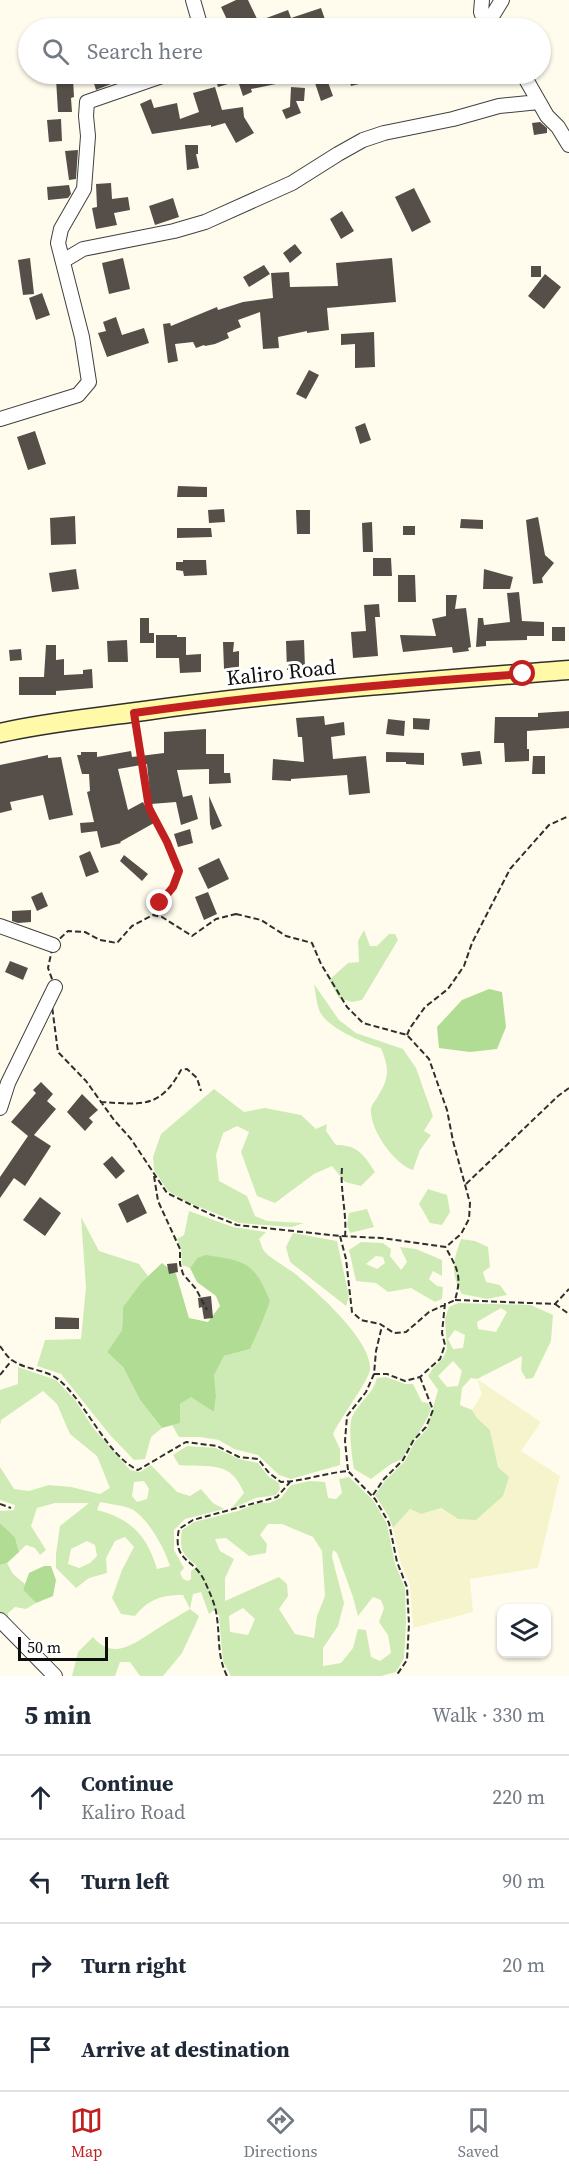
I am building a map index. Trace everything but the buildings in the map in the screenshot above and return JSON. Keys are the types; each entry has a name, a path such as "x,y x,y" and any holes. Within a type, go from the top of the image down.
{"main road":[{"name":"Kaliro Road","path":"0,733 34,725 232,699 406,682 569,670"}],"street":[{"path":"193,0 198,18"},
{"path":"482,0 482,18"},
{"path":"490,18 502,0"},
{"path":"0,419 78,395 90,382 82,337 58,243 61,229 84,189 88,136 87,102 139,84"},
{"path":"529,84 547,117 558,127 569,145"},
{"path":"63,261 83,249 174,231 205,222 292,183 363,140 499,106 539,102"},
{"path":"0,926 53,945"},
{"path":"0,1108 8,1083 54,987"},
{"path":"0,1620 55,1676"}],"path":[{"path":"134,713 149,808 179,871 173,887 153,915 132,926 117,943 100,940 85,932 68,931 53,945 48,968 54,987 52,1006 58,1052 86,1082 131,1139 167,1193 212,1215 237,1225 345,1237 381,1238 446,1247 461,1234 469,1219 470,1203 447,1110 429,1059 408,1035 363,1023 347,1007 321,964 312,943 286,936 261,920 236,914 216,918 192,936 162,917 153,915"},
{"path":"408,1035 410,1028 425,1007 448,989 464,966 472,943 510,869 549,825 569,816"},
{"path":"100,1102 150,1103 165,1094 181,1070 187,1070 196,1078 201,1091"},
{"path":"465,1184 569,1088"},
{"path":"342,1168 341,1186 347,1221 345,1237"},
{"path":"153,1173 158,1201 180,1248 183,1274 196,1289 207,1310"},
{"path":"340,1236 346,1259 352,1312 361,1320 382,1326 394,1333 406,1332 429,1312 455,1300 555,1304 569,1314"},
{"path":"446,1247 459,1271 455,1300"},
{"path":"555,1304 569,1289"},
{"path":"374,1374 387,1374 405,1381 420,1377 440,1359 446,1345 442,1333 445,1303"},
{"path":"382,1326 376,1351 374,1374 366,1392 347,1416 345,1441 348,1471 373,1496 389,1522 396,1562 407,1587 409,1624 407,1660 396,1676"},
{"path":"0,1346 12,1360 58,1378 76,1397 96,1428 129,1466 138,1470 186,1442 217,1446 239,1457 258,1459 269,1473 281,1482 290,1482 328,1472 348,1471"},
{"path":"0,1375 12,1360"},
{"path":"373,1496 384,1479 403,1460 412,1441 426,1427 433,1410 420,1377"},
{"path":"227,1676 220,1663 217,1617 201,1574 182,1558 176,1542 179,1529 193,1520 277,1497 290,1482"},
{"path":"0,1504 11,1508"}],"shaded area":[{"path":"477,1379 541,1422 521,1451 560,1476 538,1568 470,1579 473,1612 413,1628 410,1585 400,1561 393,1528 410,1509 421,1514 440,1508 458,1519 509,1477 498,1467 490,1430 472,1410 482,1394"}],"green space":[{"path":"364,930 370,946 377,946 389,934 395,934 398,940 362,1000 352,1002 339,998 329,980 348,963 359,962 358,941"},
{"path":"314,984 339,1020 356,1033 403,1049 416,1068 433,1116 424,1131 431,1135 420,1150 413,1170 398,1161 384,1145 371,1116 371,1108 382,1089 387,1072 381,1048 348,1034 324,1018 318,1006"},
{"path":"489,989 502,992 506,1027 497,1049 470,1052 439,1048 437,1027 462,1000"},
{"path":"214,1089 244,1112 265,1108 301,1115 316,1129 327,1124 326,1131 336,1145 344,1145 360,1152 375,1172 361,1186 345,1182 332,1166 314,1174 275,1203 257,1196 241,1152 249,1132 237,1126 223,1133 216,1155 219,1181 247,1196 255,1216 267,1221 304,1223 292,1227 239,1223 185,1201 168,1191 154,1170 153,1157 161,1134"},
{"path":"428,1189 447,1195 450,1212 442,1225 430,1223 419,1204"},
{"path":"367,1209 374,1227 350,1233 347,1225 349,1213"},
{"path":"189,1211 233,1227 266,1232 259,1239 265,1252 319,1295 343,1319 363,1346 369,1359 370,1370 333,1434 340,1449 340,1465 291,1479 279,1475 258,1455 234,1449 219,1440 179,1437 172,1425 179,1423 180,1404 191,1396 214,1412 216,1397 213,1375 224,1356 250,1349 197,1258 190,1268 182,1265 181,1248 177,1239 184,1235"},
{"path":"81,1217 99,1251 139,1264 148,1276 123,1307 122,1330 107,1352 123,1367 140,1400 162,1428 151,1437 145,1459 134,1460 110,1435 61,1374 37,1366 45,1340 81,1339 86,1287"},
{"path":"293,1233 337,1241 349,1296 346,1306 290,1262 286,1247"},
{"path":"461,1239 475,1241 488,1247 490,1267 483,1272 486,1282 500,1285 507,1295 487,1299 462,1294 454,1273 456,1254"},
{"path":"361,1242 383,1243 391,1249 390,1256 401,1270 407,1262 400,1247 416,1249 442,1260 442,1276 433,1271 429,1279 437,1286 443,1287 442,1299 435,1302 411,1288 388,1292 376,1283 356,1281 349,1250","holes":["376,1256 383,1257 385,1263 377,1269 366,1264"]},
{"path":"206,1255 231,1259 247,1266 259,1278 270,1301 250,1349 224,1356 214,1375 216,1397 214,1412 191,1397 180,1404 180,1423 162,1428 140,1400 123,1367 107,1352 122,1330 123,1307 142,1282 162,1263 176,1274 189,1318 208,1322 220,1306 216,1296 197,1282 190,1268 197,1258"},
{"path":"458,1303 531,1305 553,1315 551,1341 533,1378 526,1379 521,1370 522,1356 477,1379 471,1378 462,1388 460,1405 472,1410 490,1430 498,1467 509,1477 503,1496 476,1520 458,1519 441,1508 421,1514 410,1509 393,1528 388,1515 375,1495 405,1461 414,1443 427,1429 438,1390 428,1376 443,1358 447,1349 445,1319 449,1307","holes":["501,1308 507,1312 496,1332 478,1329 477,1322","455,1330 465,1335 463,1348 453,1349 448,1339","453,1361 462,1371 458,1386 447,1387 438,1376"]},
{"path":"18,1367 56,1380 75,1400 94,1429 130,1470 140,1472 151,1465 177,1492 190,1496 201,1489 213,1503 224,1509 185,1519 174,1530 174,1550 184,1568 180,1573 183,1579 188,1581 191,1579 191,1571 197,1566 183,1551 181,1537 182,1530 194,1522 238,1511 258,1503 269,1503 281,1498 291,1485 310,1481 325,1482 328,1498 336,1499 342,1493 339,1479 349,1477 373,1500 387,1524 395,1564 405,1588 404,1658 396,1672 381,1676 231,1676 223,1661 219,1616 216,1609 209,1614 201,1592 193,1594 190,1609 183,1595 175,1595 151,1602 135,1616 121,1614 112,1598 122,1570 134,1547 125,1537 115,1541 106,1558 107,1573 89,1578 76,1588 56,1568 60,1526 89,1503 55,1503 37,1508 31,1526 46,1550 40,1555 35,1548 26,1545 19,1552 15,1537 0,1523 0,1511 14,1510 15,1505 0,1500 0,1467 14,1489 29,1491 49,1485 71,1487 100,1494 110,1488 97,1456 70,1434 57,1404 43,1391 1,1420 0,1426 0,1390 18,1384","holes":["144,1481 149,1489 147,1499 137,1502 132,1496 134,1482","100,1502 129,1508 142,1517 154,1533 170,1566 157,1569 143,1538 129,1524 97,1510","268,1524 282,1524 313,1537 322,1551 325,1596 317,1616 314,1638 295,1634 279,1609 288,1596 287,1584 279,1577 225,1601 225,1578 234,1559 220,1551 215,1539 226,1538 249,1556 266,1553 267,1544 260,1535","87,1541 95,1545 97,1556 90,1563 79,1568 68,1564 71,1549","333,1550 337,1553 358,1616 373,1597 381,1600 384,1608 379,1622 388,1635 391,1653 380,1661 371,1657 366,1630 358,1629 353,1648 341,1663 323,1666 323,1648 338,1626 344,1603 332,1557","243,1608 255,1619 248,1635 230,1632 229,1616"]},
{"path":"386,1377 405,1384 413,1384 422,1402 428,1403 431,1409 425,1423 402,1459 371,1479 354,1469 350,1428 352,1417 377,1378"},
{"path":"187,1446 216,1448 239,1459 258,1463 268,1476 279,1483 280,1489 276,1495 256,1498 231,1509 244,1493 238,1482 232,1475 218,1467 179,1465 173,1455"},
{"path":"0,1523 15,1537 19,1552 7,1563 0,1565"},
{"path":"7,1563 13,1574 25,1584 23,1590 36,1603 26,1609 15,1607 8,1613 9,1625 0,1616 0,1565"},
{"path":"44,1566 51,1566 56,1580 53,1596 36,1603 23,1590 29,1573"},
{"path":"190,1609 199,1616 182,1653 163,1676 140,1676 130,1662 120,1662 115,1676 72,1676 78,1652 93,1637 109,1648 125,1647"}],"route":[{"path":"160,903 173,887 179,871 149,808 134,713 220,700 406,682 523,674"}]}
